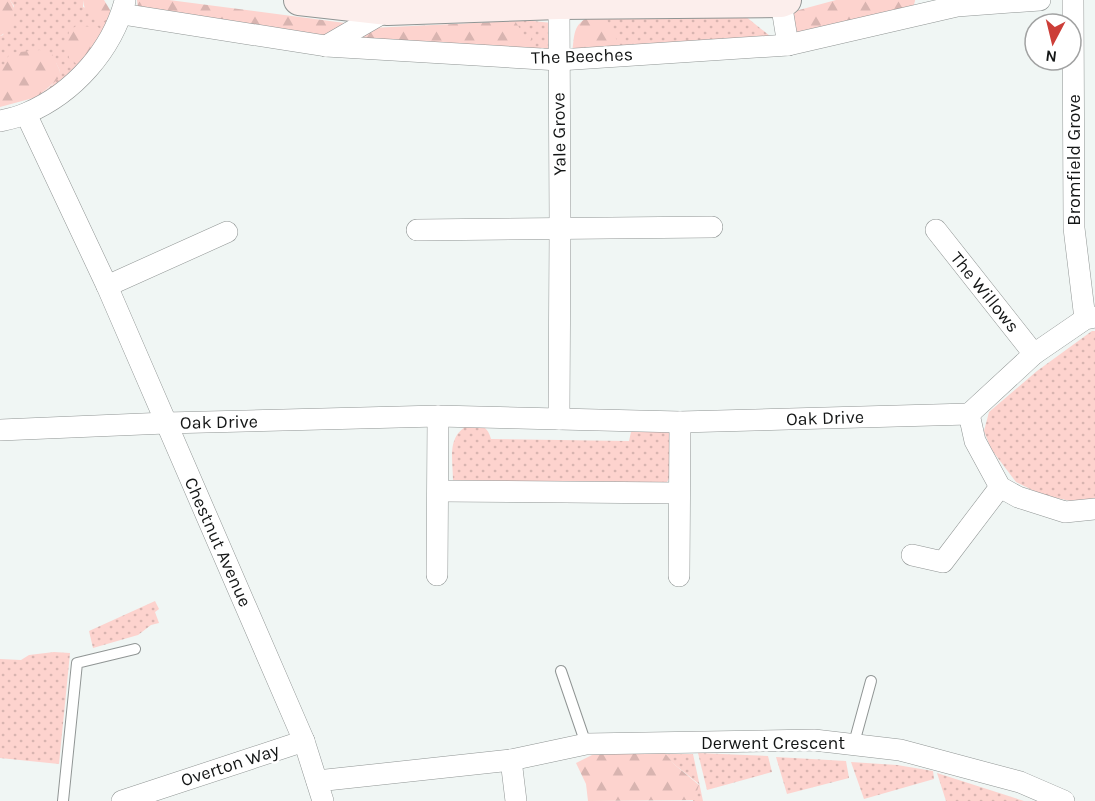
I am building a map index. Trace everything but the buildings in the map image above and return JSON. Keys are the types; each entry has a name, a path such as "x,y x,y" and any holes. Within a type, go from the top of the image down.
{"main road":[{"path":"299,0 388,10 559,4 783,1"}],"street":[{"name":"The Beeches","path":"124,7 326,46 559,60 788,45 957,6 1040,0"},
{"name":"Bromfield Grove","path":"1073,0 1074,228 1090,318"},
{"path":"783,1 788,45"},
{"name":"Yale Grove","path":"559,4 561,228 559,419"},
{"path":"0,121 27,114 63,92 88,69 106,46 124,7"},
{"path":"326,46 388,10"},
{"name":"Chestnut Avenue","path":"27,114 107,285 304,741 323,801"},
{"path":"417,230 712,227"},
{"name":"The Willows","path":"936,230 1034,354"},
{"path":"107,285 227,232"},
{"path":"1090,318 1034,354 969,414 975,441 1000,487 1018,497 1065,512 1095,509"},
{"name":"Oak Drive","path":"0,430 438,416 680,422 969,414"},
{"path":"436,575 438,416"},
{"path":"679,576 680,422"},
{"path":"912,555 944,562 1000,487"},
{"path":"438,491 678,493"},
{"name":"Derwent Crescent","path":"317,781 511,760 586,744 814,740 900,750 1020,782 1064,801"},
{"name":"Overton Way","path":"122,801 304,741"},
{"path":"511,760 516,801"}],"lane":[{"path":"63,801 76,663 135,649"},
{"path":"561,671 586,744"},
{"path":"854,743 871,681"}],"green space":[{"path":"0,0 10,0 14,7 14,14 11,29 0,36"},
{"path":"10,0 83,0 83,7 110,17 100,40 92,50 73,70 43,94 52,85 60,71 56,63 8,59 2,70 0,69 0,36 3,35 14,6"},
{"path":"83,0 104,0 110,10 110,17 103,22 95,19 87,12"},
{"path":"137,0 169,0 345,23 323,36 138,8"},
{"path":"836,0 915,1 913,8 793,38 788,13"},
{"path":"591,16 603,16 613,28 617,42 614,50 572,53 577,26"},
{"path":"603,16 745,16 770,36 614,50"},
{"path":"515,21 552,23 552,38 548,52 533,53"},
{"path":"515,21 524,35 531,36 533,53 353,38 371,28"},
{"path":"76,26 98,27 103,32 79,66 69,58 67,45 69,31"},
{"path":"40,50 52,54 60,71 58,79 37,97 0,107 0,69 10,53"},
{"path":"1095,331 1095,500 1081,503 1042,495 1016,482 991,449 984,431 989,412 1037,371"},
{"path":"470,424 484,427 491,439 629,441 631,432 638,426 668,431 674,450 672,471 667,482 453,481 452,448 454,441 462,429"},
{"path":"155,601 159,609 155,612 159,623 151,625 138,635 93,648 89,631"},
{"path":"70,653 59,764 0,758 0,659 21,660 29,655"},
{"path":"602,750 663,751 675,765 699,785 694,800 588,801 586,784 576,763"},
{"path":"698,753 768,756 772,772 707,790"},
{"path":"665,754 693,754 703,801 693,801 699,784"},
{"path":"776,757 846,761 849,778 787,794"},
{"path":"851,762 897,765 933,771 934,779 864,799"},
{"path":"937,773 1024,801 946,801"}]}
